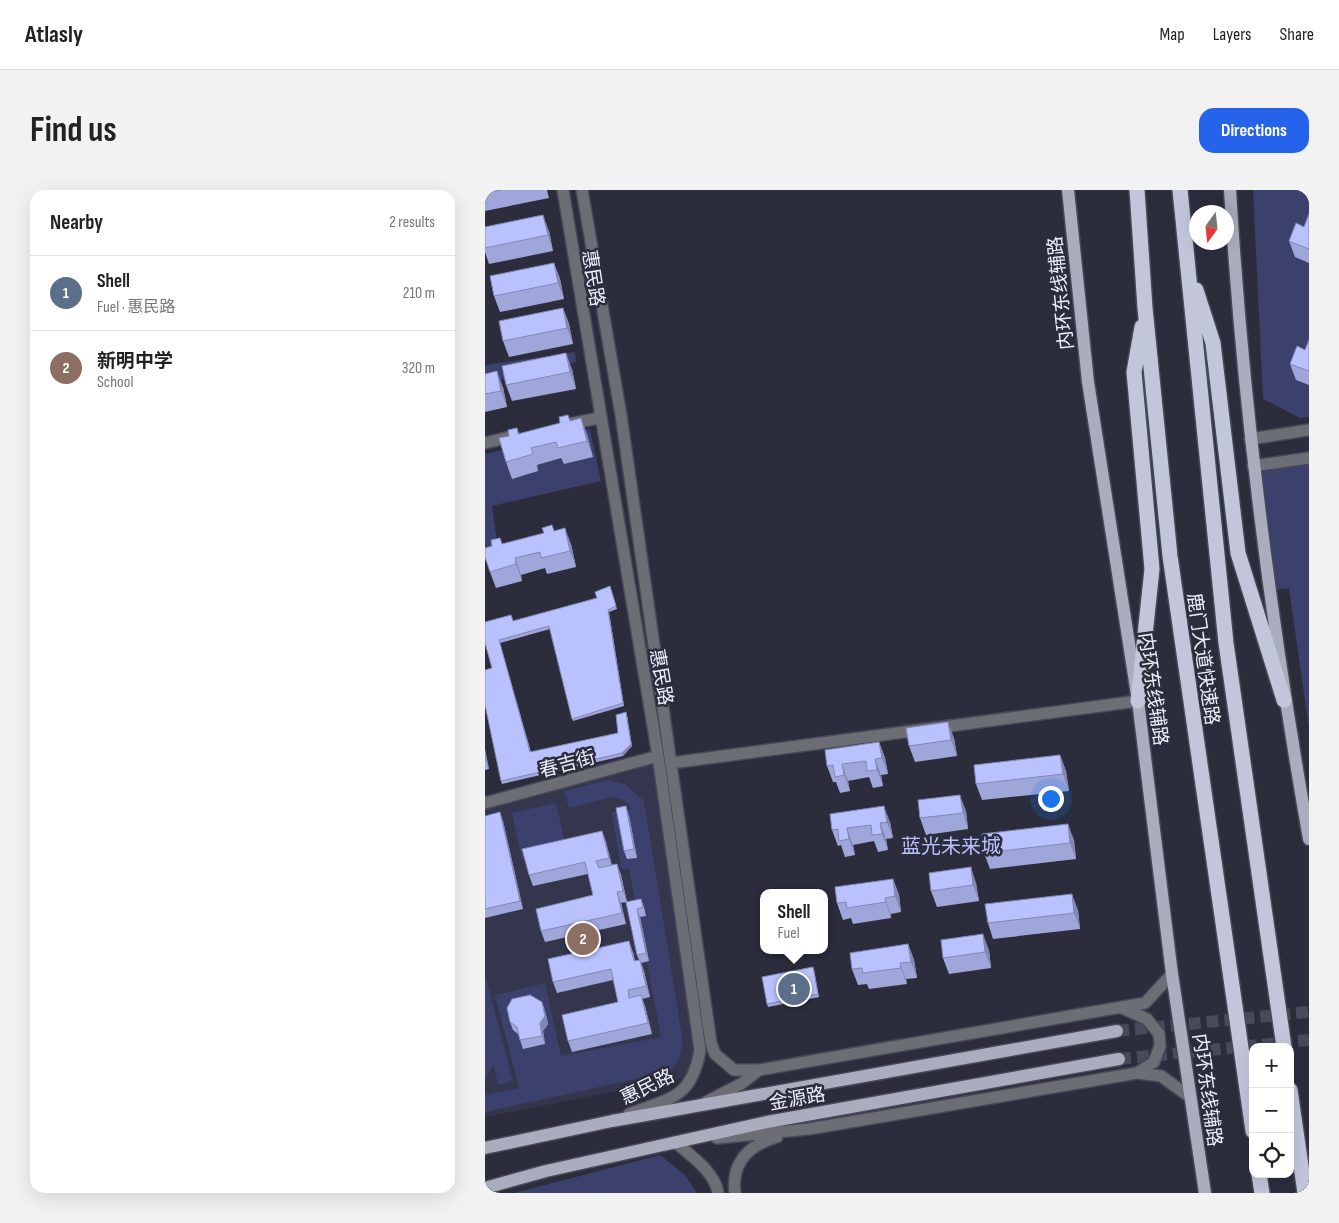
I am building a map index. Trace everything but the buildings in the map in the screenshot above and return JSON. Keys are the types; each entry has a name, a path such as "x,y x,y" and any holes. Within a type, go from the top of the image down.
{"highway":[{"name":"鹿门大道快速路","path":"1137,190 1145,308 1170,556 1249,1102"},
{"name":"鹿门大道快速路","path":"1181,190 1226,643 1283,1043"},
{"path":"1187,259 1213,343 1237,553 1284,700"},
{"path":"1138,701 1151,569 1134,372 1145,308"},
{"path":"1294,1117 1305,1193"},
{"path":"1260,1178 1262,1193"}],"main road":[{"name":"内环东线辅路","path":"1068,190 1088,382 1138,701 1172,974 1205,1193"},
{"path":"1230,190 1253,466 1284,700 1309,839"},
{"name":"金源路","path":"485,1148 703,1104 1117,1031"},
{"name":"金源路","path":"487,1186 767,1122 1119,1059"}],"street":[{"name":"惠民路","path":"563,190 599,418 657,756 701,1050 697,1072 686,1090 669,1099 612,1121"},
{"name":"惠民路","path":"582,190 621,415 711,1043 715,1054 734,1070 759,1070 1122,1008 1145,1003 1172,974"},
{"path":"561,426 599,418"},
{"path":"1250,439 1309,430"},
{"path":"485,443 523,434"},
{"path":"1253,466 1309,458"},
{"path":"671,763 1138,701"},
{"name":"春吉街","path":"485,803 657,756"},
{"path":"1122,1008 1147,1019 1159,1034 1160,1046 1154,1062 1137,1073"},
{"path":"703,1104 741,1084 759,1070"},
{"path":"675,1142 802,1130 1137,1073 1161,1076 1190,1098"},
{"path":"735,1193 734,1183 744,1154 762,1141 802,1130"},
{"path":"675,1142 704,1168 717,1188 718,1193"}],"shaded area":[{"path":"1253,190 1309,190 1309,417 1300,418 1263,399"},
{"path":"575,352 576,362 485,383 485,365"},
{"path":"590,429 601,481 492,506 498,549 485,551 485,454"},
{"path":"1309,458 1309,728 1289,588 1270,590 1253,466"},
{"path":"658,756 699,1075 485,1117 485,803"},
{"path":"608,780 625,784 644,801 683,1042 678,1062 668,1072 485,1112 485,1095 519,1088 495,995 545,983 561,1056 661,1037 629,869 621,869 612,812 632,809 624,800 613,797 569,808 564,791"},
{"path":"556,803 567,851 522,859 512,813"},
{"path":"485,974 513,1081 498,1085 494,1065 485,1078"},
{"path":"660,1155 685,1175 697,1193 514,1193"}],"tunnel":[{"path":"1117,1031 1309,1012"},
{"path":"1119,1059 1309,1040"}],"place":[{"name":"新明中学","path":"583,939"},
{"name":"Shell","path":"794,989"}],"district":[{"name":"蓝光未来城","path":"951,846"}]}
